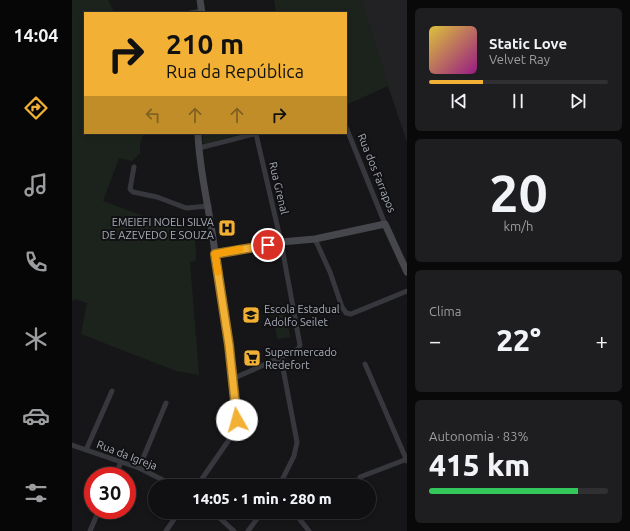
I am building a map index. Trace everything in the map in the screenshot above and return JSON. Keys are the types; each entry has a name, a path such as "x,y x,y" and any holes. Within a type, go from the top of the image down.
{"street":[{"path":"200,0 202,12"},
{"name":"Rua dos Farrapos","path":"347,129 385,224 407,272"},
{"path":"198,134 229,345 237,420 236,429 202,479"},
{"path":"199,148 257,134"},
{"name":"Rua Grenal","path":"257,134 281,242 300,342 298,348 281,358"},
{"path":"134,167 130,189 133,192 157,197 186,208 209,206"},
{"path":"215,254 281,242 315,239 385,224"},
{"path":"315,239 330,272 342,307 346,313 351,314 407,291"},
{"path":"232,379 281,358 296,442 294,456 282,479"},
{"path":"360,477 407,460 365,364"},
{"path":"86,450 112,391"},
{"path":"139,468 166,403"},
{"name":"Rua da Igreja","path":"72,445 139,468 161,479"},
{"path":"119,467 121,462"},
{"path":"90,531 96,519"},
{"path":"166,531 174,519"},
{"path":"221,519 234,531"},
{"path":"248,531 257,519"},
{"path":"300,519 309,531"}],"shaded area":[{"path":"72,0 108,0 114,12 84,12 84,134 144,134 140,144 140,153 132,161 119,158 103,201 195,235 196,261 190,262 199,375 176,371 81,334 87,303 75,299 72,301"},
{"path":"274,0 361,0 388,86 347,105 347,12 276,12"},
{"path":"361,0 407,0 407,142 388,86"},
{"path":"203,134 241,134 203,144"},
{"path":"286,312 290,337 277,339 273,315"}],"slow traffic":[{"path":"218,272 215,254 240,249"}],"place":[{"name":"EMEIEFI NOELI SILVA DE AZEVEDO E SOUZA","path":"227,228"},
{"name":"Escola Estadual Adolfo Seilet","path":"251,315"},
{"name":"Supermercado Redefort","path":"252,358"}],"route":[{"path":"237,420 229,345 215,254 268,245"}]}
